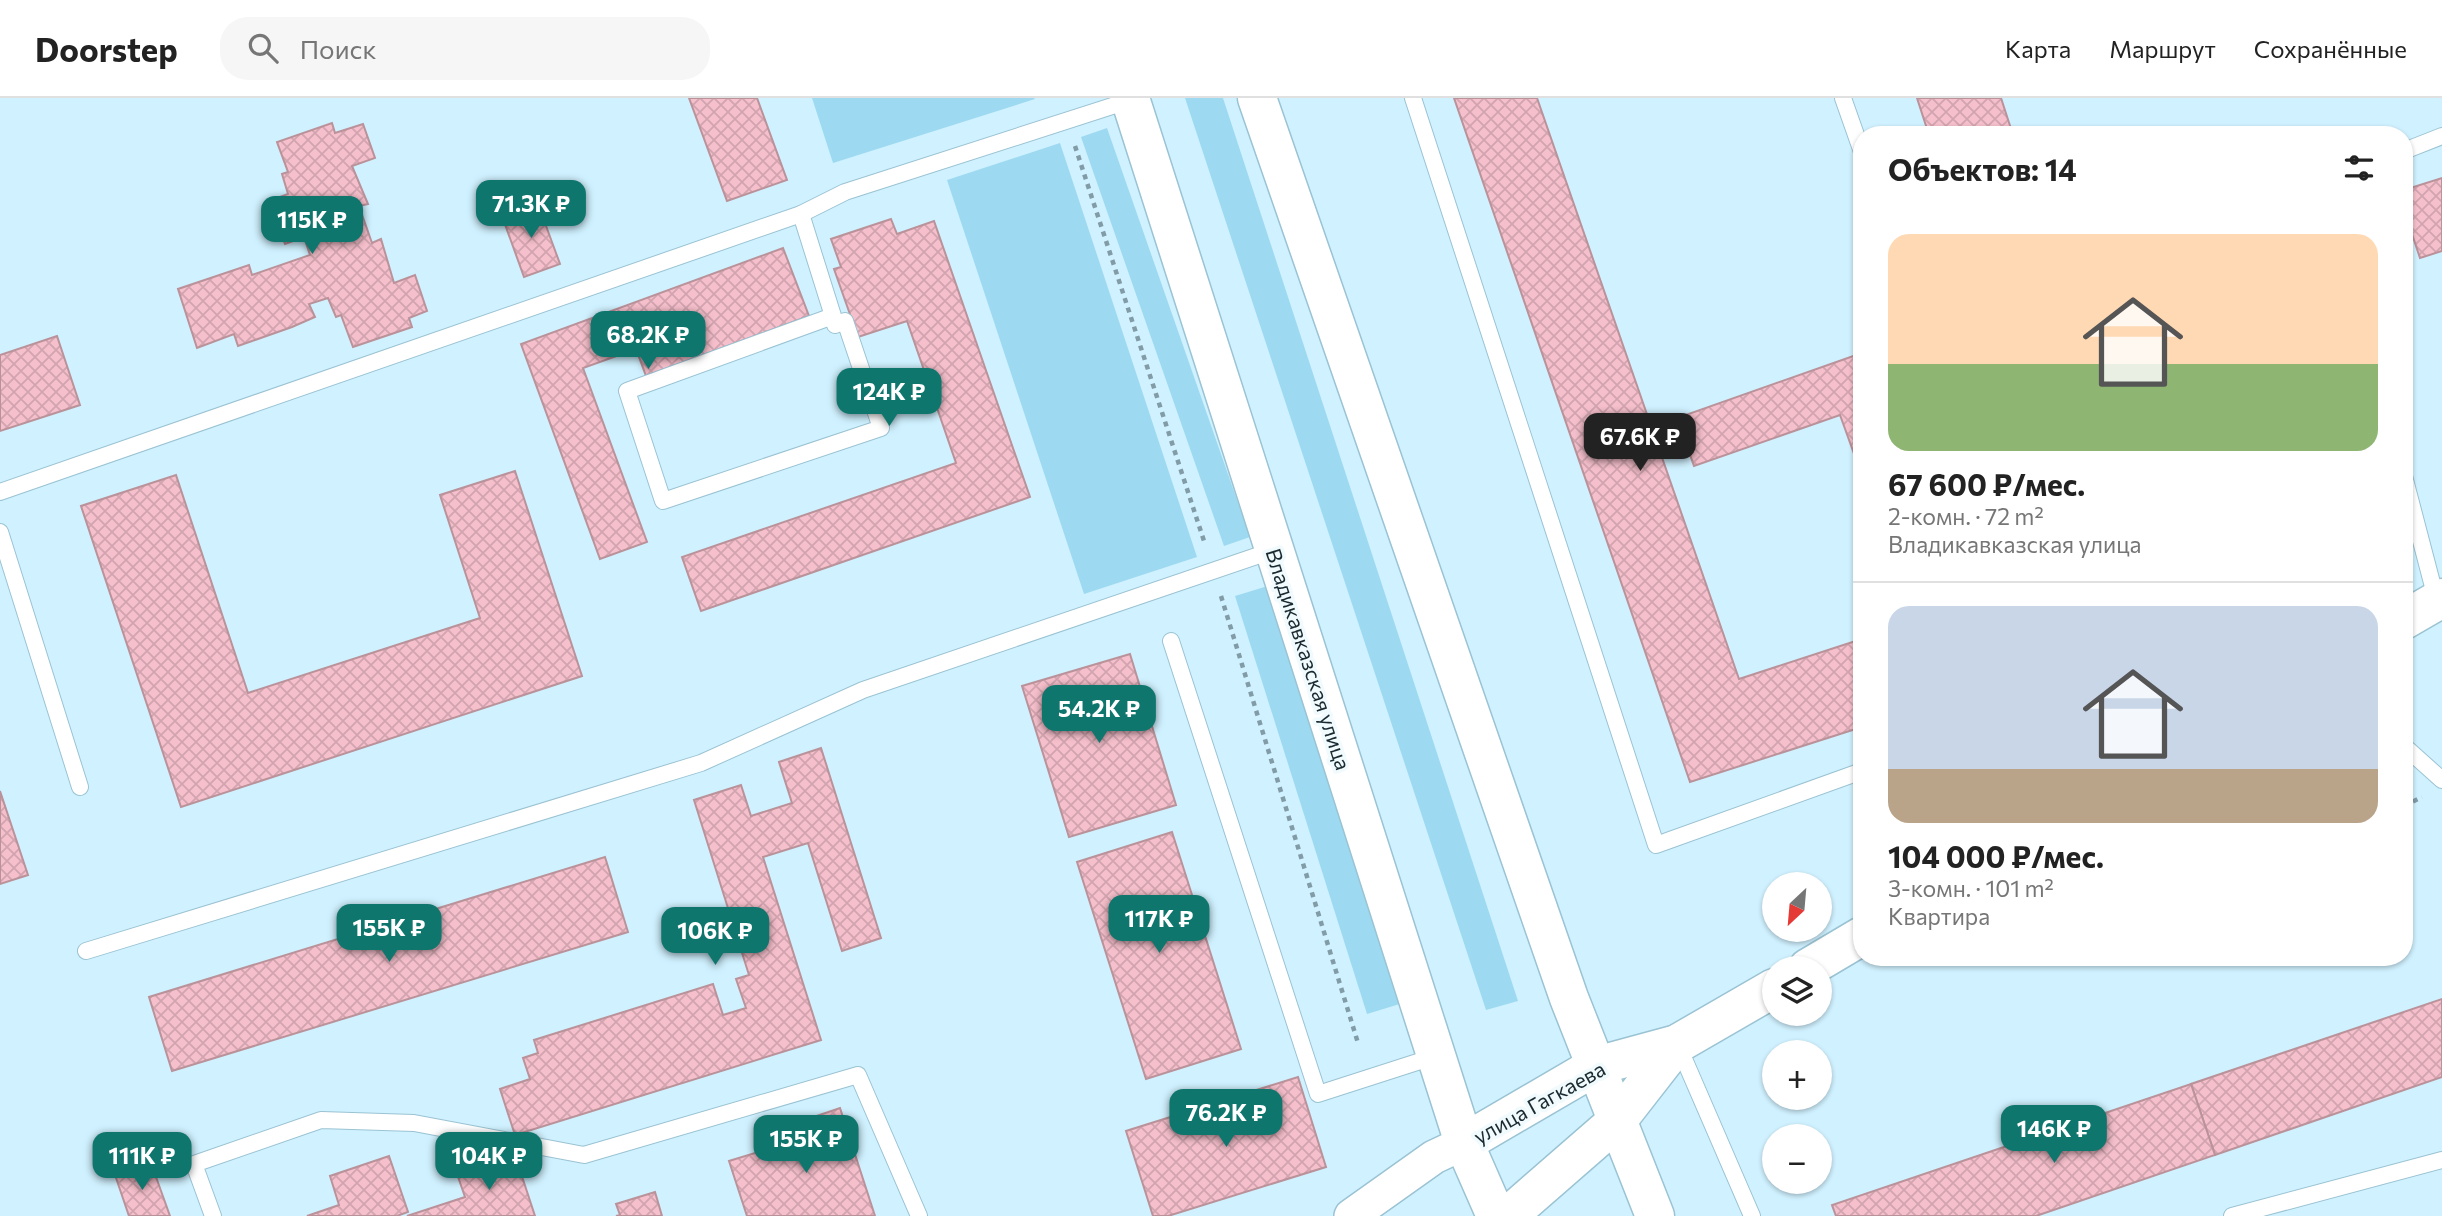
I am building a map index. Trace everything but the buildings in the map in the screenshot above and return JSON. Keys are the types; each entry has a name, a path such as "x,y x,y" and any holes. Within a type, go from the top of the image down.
{"main road":[{"path":"1257,98 1564,985 1655,1216"},
{"name":"Владикавказская улица","path":"1131,99 1464,1143 1496,1216"},
{"path":"1828,956 1853,941"},
{"name":"улица Гагкаева","path":"1464,1143 1595,1066 1678,1044 1762,995"},
{"path":"1508,1216 1617,1121 1678,1044"}],"street":[{"name":"улица Гагкаева","path":"1351,1216 1434,1157 1464,1143"}],"lane":[{"path":"1413,98 1656,845 1853,774"},
{"path":"1843,98 1853,126"},
{"path":"0,492 801,214 845,192 1131,99"},
{"path":"2413,147 2442,136"},
{"path":"801,214 833,316 835,325 845,321 881,428 663,501 627,391 833,316"},
{"path":"2413,525 2428,607"},
{"path":"0,532 80,787"},
{"path":"86,951 701,763 863,690 1274,550"},
{"path":"1171,641 1318,1094 1436,1056"},
{"path":"2413,754 2442,780"},
{"path":"1678,1044 1752,1216"},
{"path":"213,1216 194,1164 321,1120 414,1123 584,1154 858,1075 919,1216"},
{"path":"2232,1216 2442,1160"}],"shaded area":[{"path":"812,98 1034,98 1035,99 833,163"},
{"path":"1185,98 1223,98 1518,1001 1486,1010"},
{"path":"1107,128 1250,537 1224,546 1081,137"},
{"path":"1060,143 1197,557 1084,594 947,180"},
{"path":"1271,585 1403,1003 1367,1014 1235,596"}]}
